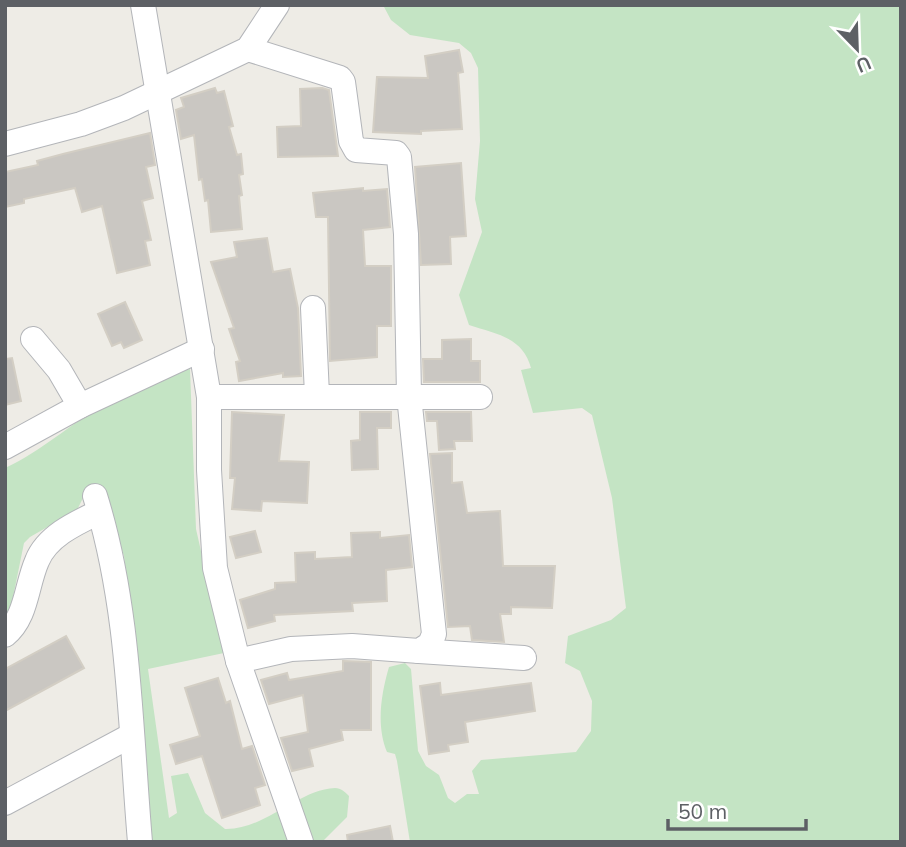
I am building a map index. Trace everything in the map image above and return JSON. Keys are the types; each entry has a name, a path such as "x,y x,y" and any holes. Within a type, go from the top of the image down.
{"street":[{"path":"143,5 209,397 209,470 215,568 238,661 301,842"},
{"path":"5,144 81,124 158,93 248,49 277,5"},
{"path":"248,49 340,78 343,82 351,141 355,150 396,153 399,157 406,233 410,396 434,634 430,644 419,651"},
{"path":"313,308 317,395"},
{"path":"33,339 59,370 80,406"},
{"path":"5,447 80,406 201,349"},
{"path":"209,397 480,397"},
{"path":"5,635 16,625 37,560 46,547 58,534 97,504 120,594 140,842"},
{"path":"238,661 291,649 352,646 524,658"},
{"path":"5,803 132,735"}],"green space":[{"path":"383,5 901,5 901,842 410,842 397,761 395,754 387,752 382,732 382,699 389,667 405,663 411,669 418,751 426,766 439,775 448,798 455,803 467,794 479,794 472,771 481,760 576,752 591,731 592,701 580,671 565,663 568,636 611,620 626,608 612,498 592,415 582,408 533,413 521,370 531,368 522,349 507,338 469,325 459,295 482,232 475,199 480,141 478,68 471,53 459,43 410,35 391,20"},
{"path":"190,369 196,529 224,653 148,669 169,818 177,813 171,776 188,773 205,813 225,829 254,823 321,790 339,789 349,796 347,817 322,842 151,842 124,556 101,488 85,494 77,510 24,543 10,612 5,619 5,468 116,398 158,379"}],"building":[{"path":"459,50 463,72 458,73 462,129 421,131 421,134 373,132 377,77 428,78 425,56"},
{"path":"215,88 217,93 224,91 233,126 229,127 237,155 241,154 243,174 239,175 242,195 239,196 242,229 211,232 208,200 205,201 202,179 199,180 194,135 181,139 176,110 184,107 181,98"},
{"path":"300,89 329,90 338,156 278,157 277,127 301,126"},
{"path":"150,133 155,165 146,167 153,198 142,201 151,240 145,241 150,265 117,273 102,206 82,212 75,188 24,199 24,203 5,207 5,172 38,165 37,161 63,154"},
{"path":"461,163 466,236 450,237 451,264 421,265 415,167"},
{"path":"363,188 363,191 387,189 390,227 363,230 365,266 391,266 391,326 377,326 377,357 330,361 328,217 316,217 313,193"},
{"path":"267,238 273,272 290,269 298,308 301,376 283,377 283,373 239,381 236,362 240,361 229,329 234,328 211,262 237,257 234,242"},
{"path":"125,302 142,340 124,348 121,342 112,346 98,314"},
{"path":"471,339 471,361 480,361 480,382 424,382 423,359 442,359 442,340"},
{"path":"12,358 21,401 5,405 5,359"},
{"path":"232,412 284,415 279,461 309,462 307,503 262,501 261,511 232,509 235,478 230,478"},
{"path":"360,412 391,412 391,428 377,428 378,469 352,470 351,441 360,440"},
{"path":"426,412 471,412 472,441 454,441 455,449 439,450 437,421 427,421"},
{"path":"452,453 452,483 462,482 467,513 500,511 503,566 555,566 552,608 511,607 511,614 500,614 504,642 472,640 470,626 448,627 430,454"},
{"path":"255,531 261,552 236,558 230,537"},
{"path":"380,532 380,538 409,535 412,567 386,570 387,601 352,603 353,611 274,615 275,621 248,628 240,600 275,589 275,583 296,582 295,553 315,552 315,559 352,557 351,533"},
{"path":"66,636 84,668 5,711 5,669"},
{"path":"343,661 371,662 371,730 341,730 343,740 309,749 313,766 292,771 281,738 308,732 303,695 269,704 261,680 287,673 289,680 343,671"},
{"path":"218,678 226,703 230,701 242,749 252,746 265,785 255,788 260,805 222,818 202,756 176,764 170,745 200,736 185,688"},
{"path":"440,683 441,695 531,683 535,711 465,722 468,742 448,745 449,751 429,754 420,686"},
{"path":"390,826 393,842 348,842 347,835"}]}
